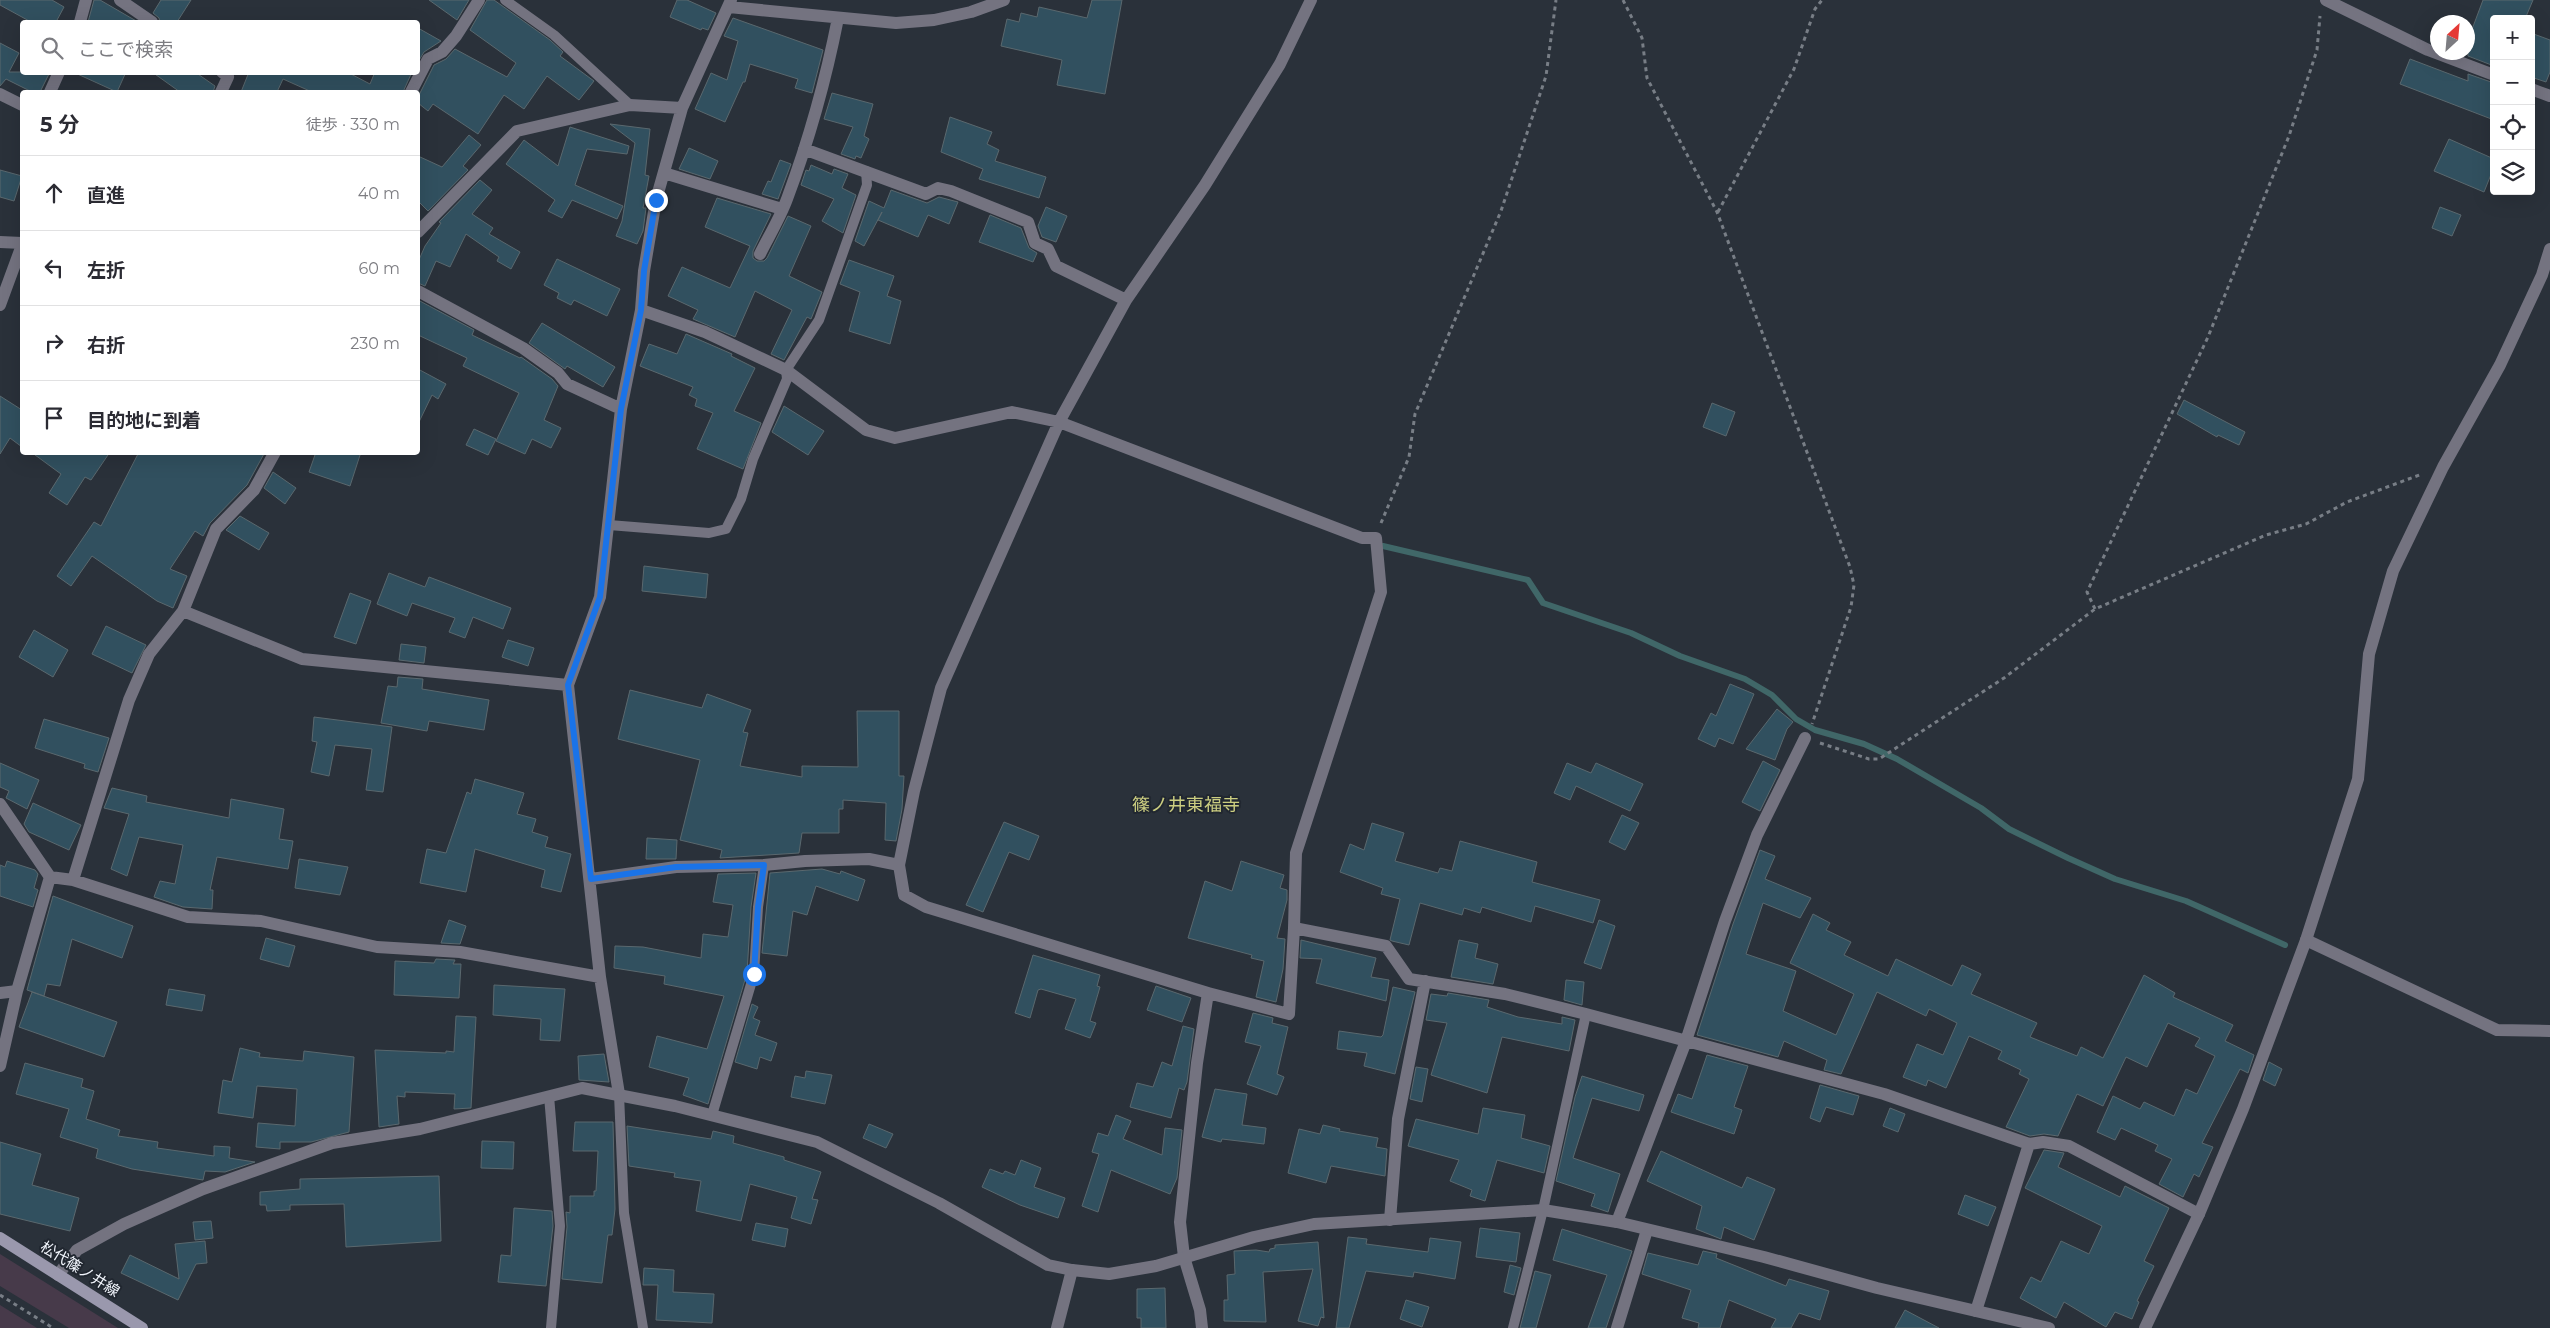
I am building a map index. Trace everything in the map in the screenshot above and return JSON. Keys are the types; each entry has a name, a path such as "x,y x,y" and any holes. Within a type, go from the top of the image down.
{"main road":[{"name":"松代篠ノ井線","path":"0,1238 142,1328"}],"street":[{"path":"81,20 86,0"},
{"path":"120,0 149,20"},
{"path":"412,90 428,60 442,52 456,36 479,0"},
{"path":"971,12 977,0"},
{"path":"619,1094 600,977 591,879 568,685 600,597 621,409 641,310 649,245 664,173 682,108 730,4 838,18 896,23 934,20 971,12 1004,0"},
{"path":"641,310 705,332 786,370 866,430 895,438 1012,412 1059,422 1362,538 1376,538 1381,592 1296,853 1289,1014 1208,993 926,907 904,895 899,865 914,791 941,688 1059,422 1126,300 1205,185 1280,64 1311,0"},
{"path":"2323,5 2428,50 2490,73"},
{"path":"760,254 782,209 804,149 829,65 838,18"},
{"path":"51,90 58,75"},
{"path":"222,90 228,77 226,75"},
{"path":"2535,90 2550,96"},
{"path":"0,94 20,104"},
{"path":"420,230 516,131 630,105 682,108"},
{"path":"804,149 926,194 938,188 951,191 1028,222 1035,243 1048,249 1056,266 1126,300"},
{"path":"664,173 782,209"},
{"path":"0,242 20,244"},
{"path":"2145,1328 2199,1214 2243,1110 2306,940 2358,778 2370,654 2393,571 2444,467 2500,365 2542,275 2550,249"},
{"path":"0,305 20,250"},
{"path":"420,292 523,348 558,373 567,384 621,409"},
{"path":"73,880 129,700 149,654 183,611 216,530 254,490 273,455"},
{"path":"183,611 302,659 568,685"},
{"path":"1616,1222 1686,1041 1725,921 1757,836 1805,738"},
{"path":"0,804 50,876 73,880 188,917 261,921 377,948 460,952 600,977"},
{"path":"591,879 676,867 764,865 804,861 869,859 899,865"},
{"path":"0,1066 17,991 50,876"},
{"path":"1294,928 1386,946 1409,979 1505,994 1586,1014 1884,1094 2029,1144 2043,1142 2069,1146 2199,1214"},
{"path":"2306,940 2497,1030 2550,1032"},
{"path":"1390,1220 1398,1119 1425,981"},
{"path":"0,993 17,991"},
{"path":"1202,1328 1200,1310 1184,1257 1180,1222 1197,1063 1208,993"},
{"path":"58,1275 77,1250 124,1224 203,1189 332,1143 420,1129 582,1088 619,1094 712,1115 817,1142 939,1202 1048,1265 1072,1270 1108,1274 1156,1266 1254,1236 1314,1224 1544,1210 1616,1222 1764,1256 1877,1288 2049,1328"},
{"path":"1976,1311 2029,1144"},
{"path":"1617,1328 1647,1230"},
{"path":"1057,1328 1072,1270"}],"lane":[{"path":"505,0 554,35 630,105"},
{"path":"609,525 709,533 726,529 741,499 753,459 787,379 786,370 819,320 867,185 866,171"},
{"path":"712,1115 754,974 758,907 764,865"},
{"path":"1513,1328 1544,1210 1586,1014"},
{"path":"619,1094 624,1212 643,1328"},
{"path":"549,1096 560,1226 551,1328"}],"path":[{"path":"1376,538 1409,457 1414,414 1501,211 1546,76 1556,0"},
{"path":"1623,0 1642,38 1647,78 1717,212 1850,567 1854,585 1851,607 1814,720"},
{"path":"1717,212 1794,68 1815,10 1822,0"},
{"path":"2095,608 2087,592 2208,337 2288,136 2317,50 2323,5"},
{"path":"1805,738 1870,759 1879,759 2004,678 2095,608 2266,535 2306,524 2347,502 2444,467"},
{"path":"0,1295 53,1328"}],"shaded area":[{"path":"0,1254 118,1328 69,1328 0,1286"},
{"path":"0,1305 37,1328 0,1328"}],"building":[{"path":"0,0 52,0 64,7 57,20 27,20 0,5"},
{"path":"94,0 100,0 135,20 89,20"},
{"path":"161,0 191,0 178,20 160,20 153,13"},
{"path":"429,0 469,0 457,20"},
{"path":"487,0 494,0 550,40 563,52 560,56 594,81 579,100 547,76 524,109 504,95 478,134 433,104 428,111 420,105 420,93 434,65 446,59 455,49 507,77 516,63 470,30"},
{"path":"677,0 687,0 716,13 708,30 702,28 701,30 670,17"},
{"path":"1092,0 1122,0 1105,94 1057,85 1062,60 1001,46 1007,19 1019,22 1021,13 1037,17 1039,7 1087,18"},
{"path":"2483,0 2533,0 2527,15 2490,15 2490,64 2475,59 2475,21"},
{"path":"733,18 823,50 812,93 795,88 798,79 750,64 745,82 743,82 725,122 695,109 711,73 727,80 738,41 724,36"},
{"path":"420,29 441,41 424,52 420,59"},
{"path":"2535,34 2550,40 2550,72 2546,82 2535,78"},
{"path":"0,43 19,53 9,72 20,72 20,75 48,75 41,90 28,90 6,79 0,86"},
{"path":"2410,59 2468,81 2468,74 2490,82 2490,118 2400,84"},
{"path":"80,75 125,75 118,90 113,90"},
{"path":"156,75 199,75 215,86 214,90 177,90"},
{"path":"248,75 353,75 370,84 374,75 411,75 404,90 308,90 283,79 278,90 242,90"},
{"path":"832,93 873,104 864,136 869,139 861,158 856,156 855,159 841,154 853,127 824,119"},
{"path":"950,117 992,132 987,144 999,150 995,161 1046,177 1039,198 979,179 983,169 941,152"},
{"path":"610,124 650,129 645,175 649,176 643,208 646,208 643,231 637,244 616,236 622,221 635,143"},
{"path":"570,127 629,146 627,154 587,149 575,185 623,206 617,219 572,200 562,218 548,211 555,200 506,164 524,140 558,166"},
{"path":"469,135 481,145 463,166 468,170 428,211 420,203 420,157 442,167"},
{"path":"2449,139 2490,157 2490,177 2484,192 2434,171"},
{"path":"689,148 718,161 710,179 679,169"},
{"path":"780,160 791,164 778,199 762,194 768,181 771,182"},
{"path":"811,165 832,174 834,169 848,174 842,188 856,195 843,233 822,221 834,199 801,185 806,170 809,171"},
{"path":"0,170 20,175 20,182 14,201 0,197"},
{"path":"480,180 492,190 472,214 493,228 489,234 520,252 511,269 497,261 499,257 466,234 450,267 436,261 425,286 420,284 420,257 425,246 441,223 439,222"},
{"path":"891,190 927,203 939,197 958,202 949,224 928,215 918,237 878,220 882,212 864,246 855,241 869,201 884,208"},
{"path":"717,198 771,214 753,251 753,258 757,261 764,261 767,258 788,216 811,226 789,276 822,292 811,319 807,317 784,360 771,354 792,310 755,291 735,337 693,319 698,310 668,296 682,267 730,288 750,246 705,227"},
{"path":"1046,207 1067,216 1056,242 1042,237 1038,226"},
{"path":"2440,207 2461,215 2452,236 2432,228"},
{"path":"990,215 1021,228 1029,248 1037,253 1033,262 979,242"},
{"path":"557,259 620,289 607,316 574,300 571,305 557,298 559,293 544,285"},
{"path":"849,260 894,276 887,296 901,301 890,344 849,331 860,292 840,284"},
{"path":"420,301 474,330 472,335 521,357 552,379 558,386 544,420 561,428 551,448 532,439 525,454 496,441 519,393 463,366 467,358 420,336"},
{"path":"542,323 615,367 603,387 567,366 565,369 529,343"},
{"path":"686,334 732,354 731,356 755,368 734,411 761,423 743,469 697,449 713,413 695,406 697,399 689,395 693,387 640,366 649,344 677,354"},
{"path":"420,370 446,384 438,399 432,395 420,420"},
{"path":"0,396 20,409 20,446 10,438 0,454"},
{"path":"2184,400 2245,432 2239,445 2218,435 2217,437 2177,414"},
{"path":"1712,403 1735,412 1726,436 1703,427"},
{"path":"784,406 824,431 808,455 772,432"},
{"path":"474,429 496,439 488,455 466,445"},
{"path":"35,455 108,455 91,480 85,477 67,505 49,493 61,474"},
{"path":"137,455 263,455 247,485 210,523 203,536 195,531 170,569 187,576 173,608 157,601 92,556 71,586 57,576 94,522 101,526"},
{"path":"315,455 360,455 350,486 309,472"},
{"path":"273,472 296,488 285,504 264,488"},
{"path":"240,516 269,533 259,550 226,530"},
{"path":"644,566 708,574 706,598 642,591"},
{"path":"389,573 425,587 429,577 511,608 503,629 473,617 465,638 449,632 455,618 412,603 407,616 377,604"},
{"path":"350,593 371,601 356,644 334,637"},
{"path":"106,626 146,645 132,673 92,654"},
{"path":"34,630 68,650 53,677 19,657"},
{"path":"508,640 534,648 528,666 502,657"},
{"path":"401,644 426,647 424,663 399,660"},
{"path":"398,677 423,679 422,689 489,700 484,730 429,721 427,731 381,723 388,686 397,687"},
{"path":"1730,684 1754,694 1733,744 1719,738 1715,747 1698,739 1711,713 1716,716"},
{"path":"630,690 702,708 707,694 751,710 743,732 748,733 740,766 802,777 802,766 858,767 857,711 899,711 899,776 904,776 902,809 896,841 885,840 886,803 843,800 843,809 839,809 839,833 802,833 799,853 720,858 722,850 680,840 700,760 618,739"},
{"path":"1777,709 1793,722 1787,729 1775,760 1746,749"},
{"path":"314,717 392,727 383,792 366,790 372,749 335,745 329,776 311,772 317,742 312,741"},
{"path":"44,719 109,738 98,772 84,768 85,764 35,748"},
{"path":"1763,761 1780,770 1760,811 1742,802"},
{"path":"0,763 39,780 27,809 6,798 9,791 0,787"},
{"path":"1567,763 1591,773 1596,763 1643,784 1630,811 1576,786 1570,800 1554,793"},
{"path":"475,779 524,793 517,814 536,819 532,832 548,837 545,847 571,854 561,892 541,887 545,870 475,849 466,892 420,883 427,849 446,853 467,792 471,794"},
{"path":"112,788 147,796 146,802 229,818 231,799 284,809 279,839 293,841 288,869 217,857 210,890 213,890 212,909 183,907 154,897 160,881 175,884 183,845 139,837 127,876 111,869 129,814 104,808"},
{"path":"33,803 81,825 69,850 29,832 24,824"},
{"path":"1622,815 1639,823 1625,850 1609,842"},
{"path":"1004,822 1039,836 1029,860 1009,852 983,912 966,905"},
{"path":"1372,823 1404,833 1395,861 1438,873 1440,868 1452,871 1460,841 1537,862 1532,882 1600,900 1593,923 1535,906 1531,922 1482,907 1480,913 1464,908 1462,915 1420,903 1409,945 1392,941 1390,940 1400,899 1381,894 1383,888 1340,872 1350,844 1364,850"},
{"path":"647,838 677,840 676,859 646,859"},
{"path":"1760,850 1775,856 1765,879 1811,898 1800,918 1763,903 1746,954 1796,971 1783,1011 1836,1035 1854,994 1790,963 1813,914 1830,923 1826,930 1851,942 1844,955 1888,976 1896,959 1952,986 1962,965 1981,974 1971,994 2037,1023 2030,1037 2077,1056 2081,1047 2103,1058 2144,975 2175,993 2173,997 2233,1025 2225,1041 2254,1055 2248,1073 2240,1069 2202,1143 2213,1147 2199,1177 2194,1174 2183,1197 2159,1184 2172,1159 2155,1151 2158,1145 2121,1128 2115,1140 2097,1132 2113,1096 2140,1109 2144,1102 2174,1116 2186,1089 2197,1094 2215,1056 2195,1046 2200,1038 2168,1023 2147,1067 2126,1057 2103,1106 2077,1094 2058,1136 2044,1134 2030,1136 2006,1127 2029,1079 2019,1074 2021,1070 1998,1059 2002,1051 1969,1036 1946,1088 1928,1080 1926,1086 1903,1077 1917,1044 1943,1055 1957,1023 1929,1009 1926,1016 1877,992 1841,1074 1824,1070 1827,1060 1784,1041 1778,1057 1697,1035 1733,924"},
{"path":"299,859 348,867 340,895 295,888"},
{"path":"7,861 35,870 38,874 34,888 38,890 33,907 0,896 0,865 5,867"},
{"path":"1241,861 1284,875 1280,888 1287,890 1287,900 1277,938 1285,939 1283,969 1276,1002 1256,997 1264,961 1251,958 1252,955 1188,938 1205,881 1232,891"},
{"path":"822,869 840,874 841,871 865,880 858,901 816,886 807,915 793,911 787,956 762,953 770,873"},
{"path":"756,873 751,907 747,973 708,1104 683,1095 689,1078 649,1067 657,1036 707,1049 724,996 664,984 665,976 614,968 615,946 643,947 701,958 703,934 728,937 733,905 713,902 718,874"},
{"path":"53,896 133,926 122,958 72,939 60,986 47,984 44,996 27,990"},
{"path":"449,920 466,926 460,944 441,943"},
{"path":"1599,920 1615,926 1601,969 1584,963"},
{"path":"266,938 295,946 289,967 260,959"},
{"path":"1301,940 1376,958 1371,977 1389,980 1386,1001 1316,983 1322,959 1300,958"},
{"path":"1459,940 1478,944 1475,958 1498,964 1493,984 1451,977"},
{"path":"1033,955 1100,975 1097,986 1100,987 1090,1021 1096,1023 1090,1038 1065,1029 1076,999 1041,989 1038,990 1030,1018 1015,1013"},
{"path":"436,959 455,960 453,964 461,964 459,998 394,995 395,961 434,963"},
{"path":"1566,980 1584,982 1582,1005 1564,1000"},
{"path":"494,985 565,989 560,1041 540,1040 541,1019 493,1015"},
{"path":"1156,986 1191,998 1182,1022 1147,1010"},
{"path":"1393,987 1415,992 1395,1074 1364,1066 1367,1053 1337,1049 1339,1031 1381,1037 1383,1035"},
{"path":"169,989 205,995 202,1011 166,1005"},
{"path":"32,992 117,1022 104,1057 19,1027"},
{"path":"1448,993 1489,1000 1487,1007 1518,1017 1562,1024 1562,1017 1575,1020 1569,1051 1502,1037 1487,1093 1431,1075 1447,1023 1426,1020 1431,994 1447,996"},
{"path":"752,1004 758,1007 753,1018 760,1021 755,1035 777,1043 771,1061 760,1057 757,1069 735,1062"},
{"path":"1253,1013 1273,1018 1272,1023 1288,1027 1277,1074 1284,1077 1277,1095 1247,1084 1261,1046 1245,1042"},
{"path":"456,1016 476,1017 471,1108 454,1109 455,1094 405,1092 405,1097 397,1096 399,1124 379,1127 375,1050 454,1052"},
{"path":"1183,1026 1194,1029 1187,1082 1184,1090 1179,1088 1171,1118 1130,1107 1137,1083 1153,1087 1162,1062 1172,1066"},
{"path":"240,1048 260,1053 259,1057 303,1061 304,1051 354,1057 349,1132 311,1142 280,1142 280,1149 256,1147 258,1123 295,1126 297,1089 257,1086 253,1118 218,1113 223,1080 232,1082"},
{"path":"604,1054 609,1082 579,1080 578,1056"},
{"path":"1707,1055 1748,1066 1734,1107 1742,1110 1734,1134 1671,1112 1678,1094 1692,1099"},
{"path":"2269,1062 2282,1069 2275,1086 2263,1080"},
{"path":"25,1063 83,1079 81,1087 94,1091 86,1119 120,1130 118,1136 158,1142 157,1148 214,1156 214,1146 230,1147 229,1158 255,1162 225,1172 205,1171 203,1180 132,1169 96,1158 98,1149 60,1137 69,1109 16,1094"},
{"path":"1416,1067 1428,1069 1422,1102 1410,1099"},
{"path":"806,1071 832,1075 825,1104 791,1097 795,1076 805,1078"},
{"path":"1582,1076 1644,1095 1639,1111 1592,1098 1573,1158 1620,1174 1608,1212 1591,1206 1595,1194 1556,1181 1575,1097"},
{"path":"1820,1085 1859,1096 1853,1115 1826,1107 1820,1122 1810,1118"},
{"path":"1215,1089 1247,1094 1242,1125 1266,1128 1264,1144 1222,1139 1221,1142 1202,1137"},
{"path":"1483,1108 1525,1115 1521,1138 1550,1146 1544,1173 1497,1160 1485,1201 1470,1196 1472,1190 1450,1181 1459,1160 1408,1146 1416,1119 1478,1134"},
{"path":"1890,1108 1905,1114 1898,1132 1883,1126"},
{"path":"1116,1115 1131,1121 1123,1139 1162,1155 1165,1128 1182,1130 1177,1178 1170,1194 1111,1170 1098,1212 1082,1206 1099,1154 1092,1152 1098,1133 1108,1136"},
{"path":"575,1122 613,1122 615,1209 612,1235 608,1235 602,1283 562,1279 567,1227 566,1212 570,1213 570,1196 594,1196 594,1191 596,1191 598,1151 573,1151"},
{"path":"869,1124 893,1134 886,1148 863,1138"},
{"path":"1323,1125 1340,1129 1339,1131 1378,1138 1376,1147 1387,1149 1385,1176 1331,1166 1326,1183 1288,1173 1299,1129 1320,1134"},
{"path":"627,1126 711,1139 713,1131 734,1136 733,1143 784,1157 784,1160 821,1172 812,1199 818,1200 811,1224 791,1218 797,1197 750,1184 741,1221 696,1211 701,1181 674,1177 675,1173 629,1166"},
{"path":"482,1141 514,1142 513,1169 481,1168"},
{"path":"0,1142 41,1154 32,1185 79,1198 70,1231 0,1214"},
{"path":"2044,1150 2064,1153 2058,1167 2120,1197 2125,1186 2169,1208 2144,1261 2154,1266 2137,1301 2139,1302 2132,1319 2115,1312 2106,1327 2064,1302 2056,1318 2020,1298 2031,1277 2041,1282 2061,1241 2089,1254 2102,1226 2025,1188"},
{"path":"1661,1151 1742,1188 1747,1177 1775,1189 1754,1240 1724,1227 1721,1239 1696,1229 1702,1206 1647,1181"},
{"path":"1021,1160 1041,1168 1034,1187 1065,1198 1058,1218 1020,1205 982,1187 990,1169 1003,1174 1005,1171 1015,1175"},
{"path":"439,1176 441,1241 346,1247 344,1204 290,1205 290,1210 267,1211 266,1205 260,1205 260,1192 300,1189 300,1179"},
{"path":"1965,1195 1996,1207 1988,1226 1958,1214"},
{"path":"514,1208 552,1211 553,1226 546,1286 498,1282 501,1255 511,1256"},
{"path":"211,1221 213,1238 195,1240 193,1222"},
{"path":"756,1223 788,1229 785,1247 752,1240"},
{"path":"1480,1228 1520,1233 1516,1262 1476,1257"},
{"path":"1562,1229 1632,1251 1606,1328 1588,1328 1607,1275 1553,1260"},
{"path":"1348,1237 1367,1239 1366,1244 1428,1252 1430,1238 1461,1242 1455,1279 1414,1272 1413,1277 1366,1271 1349,1328 1336,1328"},
{"path":"205,1241 207,1263 196,1264 178,1300 121,1273 130,1255 179,1279 175,1244"},
{"path":"1318,1242 1324,1318 1321,1317 1318,1326 1298,1321 1313,1269 1263,1272 1266,1322 1224,1321 1224,1300 1228,1300 1227,1275 1235,1274 1234,1251 1256,1250 1269,1252 1270,1249 1275,1248 1275,1245"},
{"path":"1703,1251 1717,1254 1716,1258 1786,1286 1789,1279 1829,1291 1820,1320 1799,1313 1791,1328 1771,1328 1776,1319 1729,1300 1720,1328 1698,1328 1699,1323 1682,1318 1691,1290 1642,1274 1648,1253 1698,1265"},
{"path":"1510,1265 1521,1268 1514,1295 1504,1292"},
{"path":"644,1268 674,1270 673,1292 714,1294 712,1323 656,1320 658,1285 643,1285"},
{"path":"1535,1271 1551,1275 1536,1328 1520,1328"},
{"path":"1165,1288 1166,1328 1141,1328 1141,1318 1137,1318 1137,1289"},
{"path":"1406,1300 1429,1307 1422,1327 1400,1319"},
{"path":"1905,1310 1939,1328 1895,1328"}],"waterway":[{"path":"1383,546 1528,580 1543,603 1631,633 1680,656 1745,679 1772,695 1796,719 1815,730 1864,744 1897,759 1981,808 2009,829 2068,858 2115,879 2186,901 2285,945"}],"district":[{"name":"篠ノ井東福寺","path":"1186,805"}],"route":[{"path":"656,200 644,271 641,310 621,409 613,495 600,597 568,685 591,879 676,867 764,865 758,907 754,974"}]}
